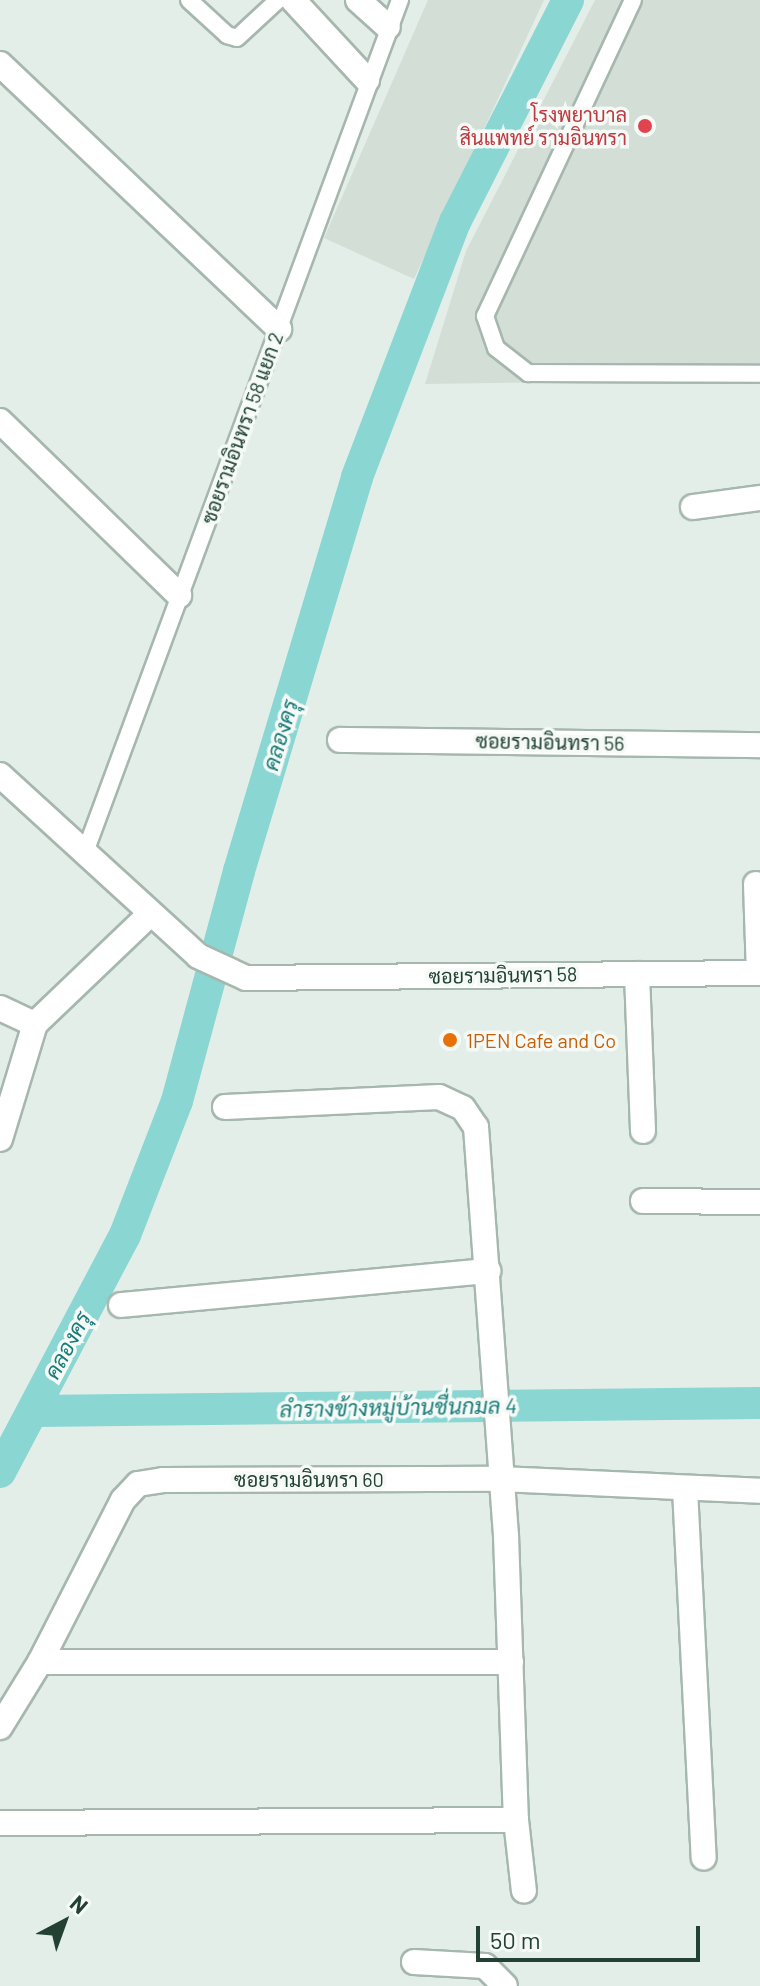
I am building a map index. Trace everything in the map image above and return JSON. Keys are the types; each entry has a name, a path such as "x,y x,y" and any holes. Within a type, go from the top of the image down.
{"street":[{"path":"293,0 367,80"},
{"path":"358,0 388,27"},
{"path":"0,64 279,329"},
{"path":"0,421 179,595"},
{"path":"693,507 729,506 760,498"},
{"name":"ซอยรามอินทรา 56","path":"340,740 760,745"},
{"path":"0,775 149,915 35,1024 0,1139"},
{"path":"756,884 760,973"},
{"name":"ซอยรามอินทรา 58","path":"149,915 198,956 246,978 760,973"},
{"path":"637,974 643,1131"},
{"path":"0,1008 35,1024"},
{"path":"225,1107 439,1097 453,1101 476,1127 488,1271 511,1662 516,1820 524,1891"},
{"path":"643,1201 760,1202"},
{"path":"121,1305 488,1271"},
{"name":"ซอยรามอินทรา 60","path":"0,1727 40,1662 123,1500 138,1484 163,1480 500,1479 760,1491"},
{"path":"685,1489 704,1858"},
{"path":"40,1662 511,1662"},
{"path":"0,1823 516,1820"},
{"path":"414,1962 485,1966 505,1986"}],"lane":[{"path":"189,0 227,35 237,38 278,0"},
{"name":"ซอยรามอินทรา 58 แยก 2","path":"84,855 279,329 367,80 400,0"},
{"path":"633,0 485,316 496,348 528,373 760,374"}],"shaded area":[{"name":"โรงพยาบาล สินแพทย์ รามอินทรา","path":"428,0 544,0 414,279 324,238"},
{"name":"โรงพยาบาล สินแพทย์ รามอินทรา","path":"595,0 760,0 760,379 425,384 466,251"}],"waterway":[{"name":"คลองครุ","path":"0,1472 125,1235 177,1101 239,871 357,477 455,222 568,0"},
{"name":"ลำรางข้างหมู่บ้านชื่นกมล 4","path":"36,1411 760,1403"}],"place":[{"name":"โรงพยาบาล สินแพทย์ รามอินทรา","path":"645,126"},
{"name":"1PEN Cafe and Co","path":"450,1040"}]}
